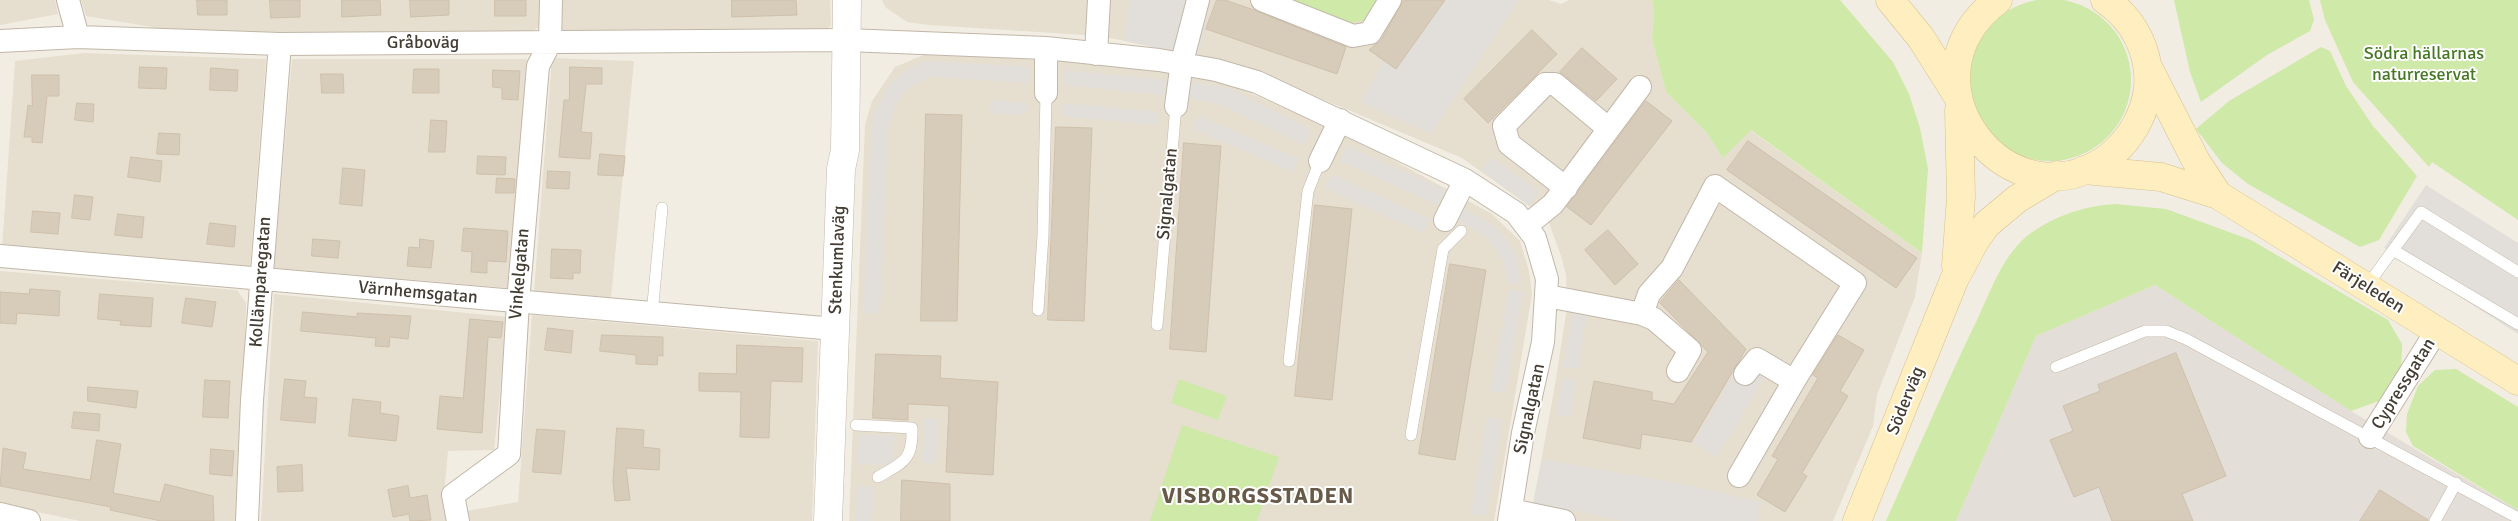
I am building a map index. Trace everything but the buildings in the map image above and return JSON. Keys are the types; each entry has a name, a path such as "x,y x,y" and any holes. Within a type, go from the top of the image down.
{"main road":[{"path":"1890,0 1921,38 1958,99 1973,134 1997,158 2028,172 2057,175 2084,170 2113,153 2134,128 2146,98 2145,59 2136,0"},
{"name":"Söderväg","path":"1954,280 1961,197 1957,65 1966,36 1980,16 1998,0"},
{"name":"Färjeleden","path":"2105,0 2131,25 2145,59 2196,162 2218,195"},
{"name":"Färjeleden","path":"2084,170 2161,177 2218,195 2518,381"},
{"name":"Söderväg","path":"1857,521 1954,280 1975,241 1987,224 2016,200 2057,175"}],"street":[{"path":"68,0 78,36"},
{"name":"Vinkelgatan","path":"458,521 453,495 509,454 518,302 538,66 550,43 551,0"},
{"name":"Stenkumlaväg","path":"828,521 841,169 845,150 847,0"},
{"path":"1096,54 1099,0"},
{"name":"Signalgatan","path":"1176,106 1182,62 1198,0"},
{"path":"1262,0 1353,36 1370,32 1390,0"},
{"name":"Gråboväg","path":"0,41 78,36 280,44 847,40"},
{"name":"Signalgatan","path":"847,40 1046,48 1182,62 1257,82 1465,180 1516,213 1535,238 1547,278 1548,296 1543,342 1524,433 1510,515"},
{"path":"0,41 0,53"},
{"name":"Kollämparegatan","path":"247,521 252,400 280,44"},
{"path":"1046,48 1046,93"},
{"path":"1566,188 1509,144 1504,126 1545,84 1556,84 1609,129"},
{"path":"1526,226 1553,204 1640,87"},
{"path":"1320,161 1340,120"},
{"path":"1453,226 1465,180"},
{"path":"1642,314 1649,294 1672,268 1715,186 1855,284 1794,382 1739,476"},
{"name":"Värnhemsgatan","path":"0,256 835,329"},
{"path":"1548,296 1642,314 1654,319 1690,350 1678,371"},
{"name":"Cypressgatan","path":"2370,437 2437,330"},
{"path":"1746,374 1757,359 1794,382"},
{"path":"0,514 30,521"},
{"path":"1510,515 1564,521"}],"lane":[{"path":"1038,310 1043,236 1046,93"},
{"name":"Signalgatan","path":"1157,325 1176,106"},
{"path":"1289,361 1308,191 1320,161"},
{"path":"652,314 662,208"},
{"path":"2366,287 2421,212 2518,272"},
{"path":"1411,435 1443,250 1453,226"},
{"path":"2393,250 2518,324"},
{"path":"2056,367 2145,331 2166,331 2186,339 2518,518"},
{"path":"856,425 912,428 910,455 902,464 878,477"},
{"path":"2435,521 2456,483"}],"shaded area":[{"path":"0,0 55,0 58,14 0,25"},
{"path":"81,0 542,0 542,24 531,33 281,34 164,29 86,16"},
{"path":"559,0 830,0 831,25 819,37 558,33"},
{"path":"882,0 1549,0 1561,4 1569,0 1652,0 1654,10 1652,39 1666,92 1706,132 1723,158 1750,130 1922,253 1915,297 1877,395 1873,426 1833,521 1530,521 1567,307 1566,275 1549,223 1529,206 1462,158 1239,64 1100,36 907,22 885,7"},
{"path":"1130,0 1210,0 1199,56 1124,41"},
{"path":"1445,0 1518,0 1431,134 1361,102 1384,61 1396,69"},
{"path":"84,53 266,59 250,268 2,248 15,61"},
{"path":"926,54 1061,61 1181,74 1227,83 1351,137 1492,214 1520,241 1529,271 1532,294 1494,521 849,521 865,125 872,101 895,67"},
{"path":"552,58 634,61 611,298 534,292"},
{"path":"292,59 527,59 508,288 274,268"},
{"path":"921,62 1030,67 1028,83 930,77 912,86 902,95 891,116 888,128 880,313 863,313 872,126 875,111 889,85 902,73"},
{"path":"1065,70 1166,80 1164,95 1063,85"},
{"path":"1187,81 1229,89 1311,129 1304,145 1222,105 1184,97"},
{"path":"991,100 1027,103 1026,115 990,113"},
{"path":"1063,103 1158,112 1157,125 1062,116"},
{"path":"1199,116 1299,159 1293,172 1193,129"},
{"path":"1347,146 1445,190 1438,205 1340,161"},
{"path":"1492,157 1539,192 1529,206 1482,170"},
{"path":"1331,174 1429,219 1423,233 1325,188"},
{"path":"2426,185 2518,243 2518,334 2384,248"},
{"path":"1461,207 1491,224 1502,234 1516,255 1521,282 1508,284 1503,261 1491,242 1483,235 1454,219"},
{"path":"0,271 237,290 246,303 240,521 80,521 0,504"},
{"path":"2155,285 2351,411 2518,510 2518,521 1956,521 2036,336"},
{"path":"1509,289 1523,292 1505,393 1491,391"},
{"path":"274,294 508,317 494,450 448,451 444,494 449,521 261,521"},
{"path":"1574,307 1588,309 1578,369 1563,367"},
{"path":"532,315 818,341 812,521 468,521 466,511 518,502"},
{"path":"1740,364 1764,378 1717,457 1693,443"},
{"path":"1563,378 1576,380 1570,417 1556,414"},
{"path":"1487,417 1502,420 1486,516 1471,514"},
{"path":"924,418 938,419 936,463 922,463"},
{"path":"859,435 895,436 893,465 858,464"},
{"path":"1542,459 1687,485 1761,502 1758,521 1625,521 1533,503"},
{"path":"857,486 874,487 872,521 856,521"}],"green space":[{"path":"2058,-1 2074,2 2088,8 2108,22 2118,35 2128,56 2131,80 2128,104 2118,125 2108,138 2095,148 2074,158 2042,161 2026,158 2012,152 1998,143 1987,132 1972,104 1969,72 1972,56 1978,42 1987,28 1998,17 2026,2"},
{"path":"1286,0 1379,0 1367,20 1350,23"},
{"path":"1652,0 1840,0 1893,62 1909,94 1920,128 1928,169 1922,253 1751,130 1723,158 1706,132 1666,92 1652,39 1654,10"},
{"path":"2174,0 2309,0 2314,20 2310,31 2267,55 2201,102 2190,72"},
{"name":"Södra hällarnas naturreservat","path":"2320,0 2518,0 2518,220 2432,162 2429,167 2353,82 2325,20"},
{"path":"2321,47 2330,51 2346,86 2373,126 2417,176 2379,240 2360,247 2248,184 2222,163 2196,129 2229,101"},
{"path":"2115,204 2166,209 2251,240 2388,320 2402,344 2401,374 2382,400 2351,411 2155,285 2036,336 1956,521 1886,521 1942,395 2005,262 2021,241 2050,221 2082,209"},
{"path":"2456,369 2518,407 2518,510 2413,446 2406,432 2407,414 2418,386 2435,370"},
{"path":"1179,379 1227,396 1218,420 1171,403"},
{"path":"1182,425 1279,457 1257,521 1150,521"}],"district":[{"name":"VISBORGSSTADEN","path":"1258,497"}]}
